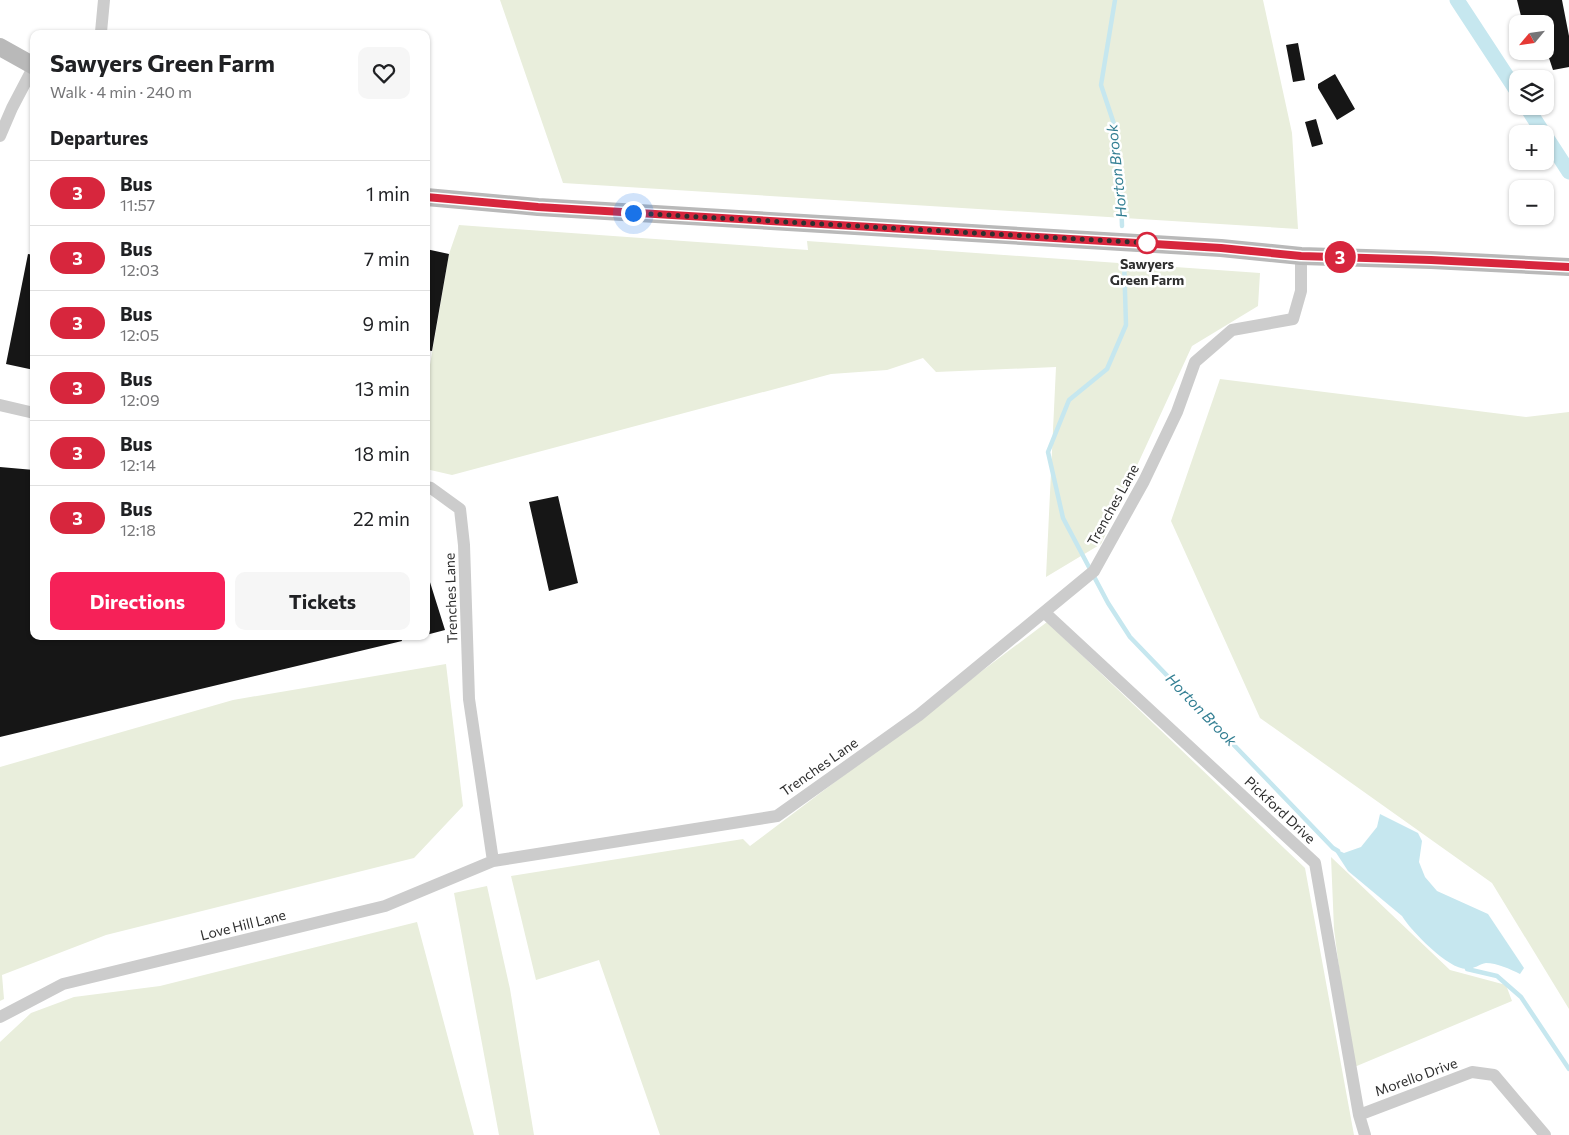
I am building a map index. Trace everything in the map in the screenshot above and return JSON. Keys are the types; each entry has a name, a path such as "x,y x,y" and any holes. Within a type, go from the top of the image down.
{"main road":[{"path":"0,47 30,64"},
{"path":"430,197 538,207 1221,248 1301,256 1569,267"}],"street":[{"path":"101,30 104,0"},
{"path":"0,136 30,74"},
{"name":"Trenches Lane","path":"430,488 460,509 464,545 469,699 493,861 776,816 919,715 1091,573 1144,481 1177,412 1195,362 1232,330 1293,319 1301,291 1301,256"},
{"path":"0,404 30,412"},
{"name":"Pickford Drive","path":"1044,612 1315,863 1359,1114 1365,1135"},
{"name":"Love Hill Lane","path":"0,1017 63,984 384,906 493,861"},
{"name":"Morello Drive","path":"1359,1114 1472,1072 1494,1075 1545,1135"}],"green space":[{"path":"500,0 1263,0 1292,133 1298,229 563,183"},
{"path":"459,225 808,250 807,241 1260,273 1258,306 1192,346 1101,544 1046,577 1056,367 936,372 923,358 887,370 831,374 452,475 430,470 430,365 449,254"},
{"path":"1220,379 1526,417 1569,412 1569,1009 1492,883 1260,718 1171,521"},
{"path":"1047,622 1305,868 1354,1135 660,1135 599,960 536,980 511,876 743,839 750,846"},
{"path":"446,664 463,806 414,858 106,935 2,975 4,999 0,1001 0,767 233,700"},
{"path":"1331,857 1450,970 1506,985 1512,1001 1352,1068 1334,929"},
{"path":"487,886 510,989 534,1135 499,1135 454,893"},
{"path":"417,922 474,1135 0,1135 0,1042 31,1013 74,997 160,986"}],"water":[{"path":"1380,814 1418,833 1422,841 1419,862 1425,877 1437,891 1488,914 1524,968 1520,974 1490,963 1467,969 1459,968 1441,957 1413,931 1402,916 1348,871 1333,848 1344,853 1361,847 1377,827"}],"building":[{"path":"1517,0 1562,0 1569,36 1569,67 1553,70 1550,60 1554,60 1554,15 1521,15"},
{"path":"1298,43 1305,80 1293,82 1286,45"},
{"path":"1335,74 1355,109 1337,120 1318,88 1318,84"},
{"path":"1316,119 1323,144 1312,147 1305,122"},
{"path":"430,250 449,254 432,351 430,351"},
{"path":"28,254 30,254 30,369 6,364"},
{"path":"0,467 30,470 30,640 402,640 402,641 0,737"},
{"path":"558,496 578,583 549,591 529,502"},
{"path":"430,582 445,630 430,634"}],"waterway":[{"name":"Horton Brook","path":"1115,0 1101,85 1116,130 1120,169 1122,226"},
{"path":"1457,0 1509,79"},
{"path":"1532,115 1538,125"},
{"path":"1554,149 1569,172"},
{"name":"Horton Brook","path":"1124,259 1126,325 1107,369 1069,400 1048,452 1063,518 1108,603 1130,637 1338,851"},
{"name":"Horton Brook","path":"1467,965 1467,969 1497,976 1521,997 1569,1069"}],"bus line":[{"name":"3","path":"430,197 538,207 1221,248 1301,256 1569,267"}],"place":[{"name":"Sawyers Green Farm","path":"1147,243"}],"route":[{"path":"633,213 1147,243"}]}
